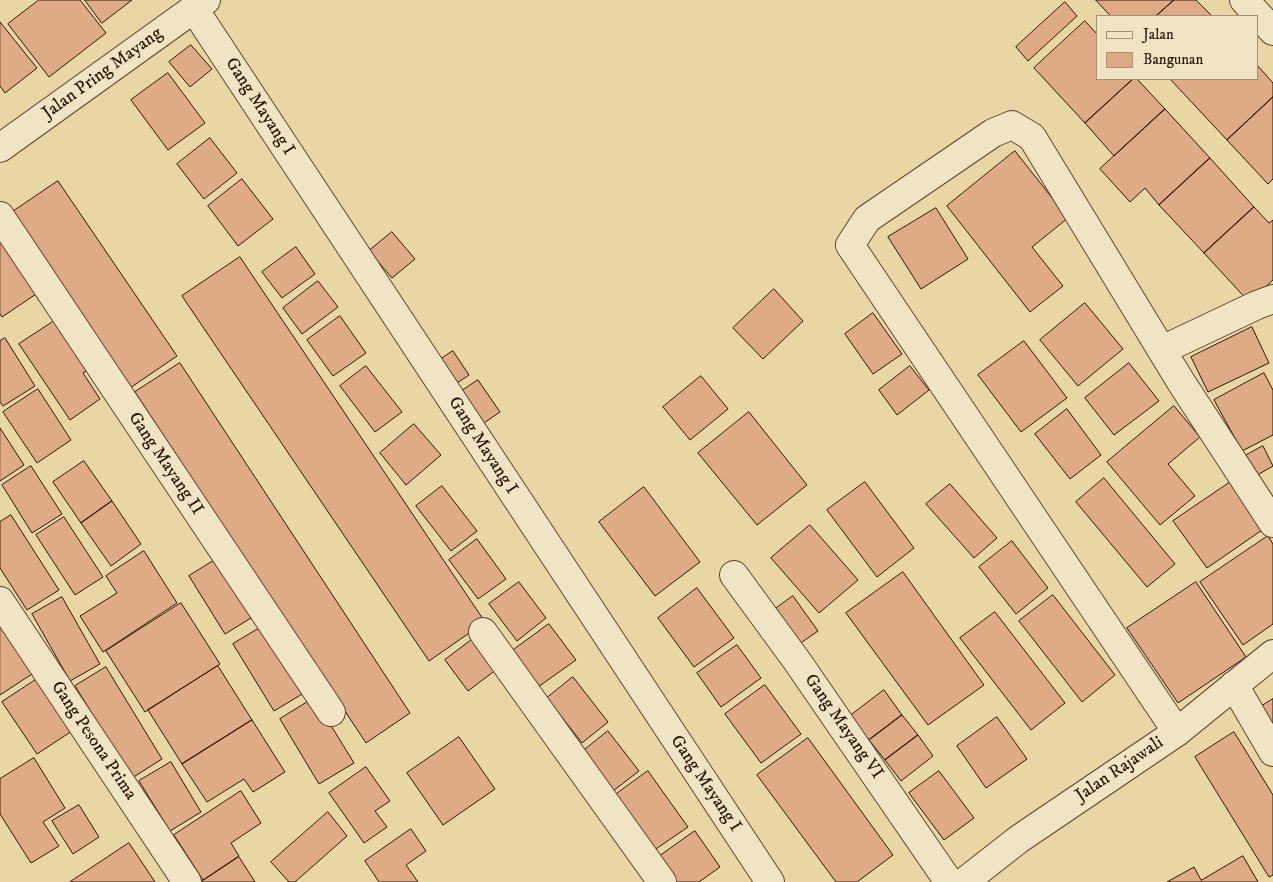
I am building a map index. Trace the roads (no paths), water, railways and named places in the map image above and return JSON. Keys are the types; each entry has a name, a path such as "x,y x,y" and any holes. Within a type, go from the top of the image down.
{"street":[{"path":"1244,0 1273,31"},
{"name":"Jalan Pring Mayang","path":"4,138 200,4"},
{"name":"Gang Mayang I","path":"200,4 770,882"},
{"path":"1177,732 850,245 867,218 992,133 1012,126 1032,137 1181,382 1273,523"},
{"name":"Gang Mayang II","path":"0,216 331,712"},
{"path":"1162,350 1273,299"},
{"name":"Gang Mayang VI","path":"734,575 797,661 949,882"},
{"name":"Gang Pesona Prima","path":"0,600 187,882"},
{"path":"483,632 662,882"},
{"name":"Jalan Rajawali","path":"964,882 1019,839 1177,732 1273,654"},
{"path":"1234,685 1273,752"}]}
